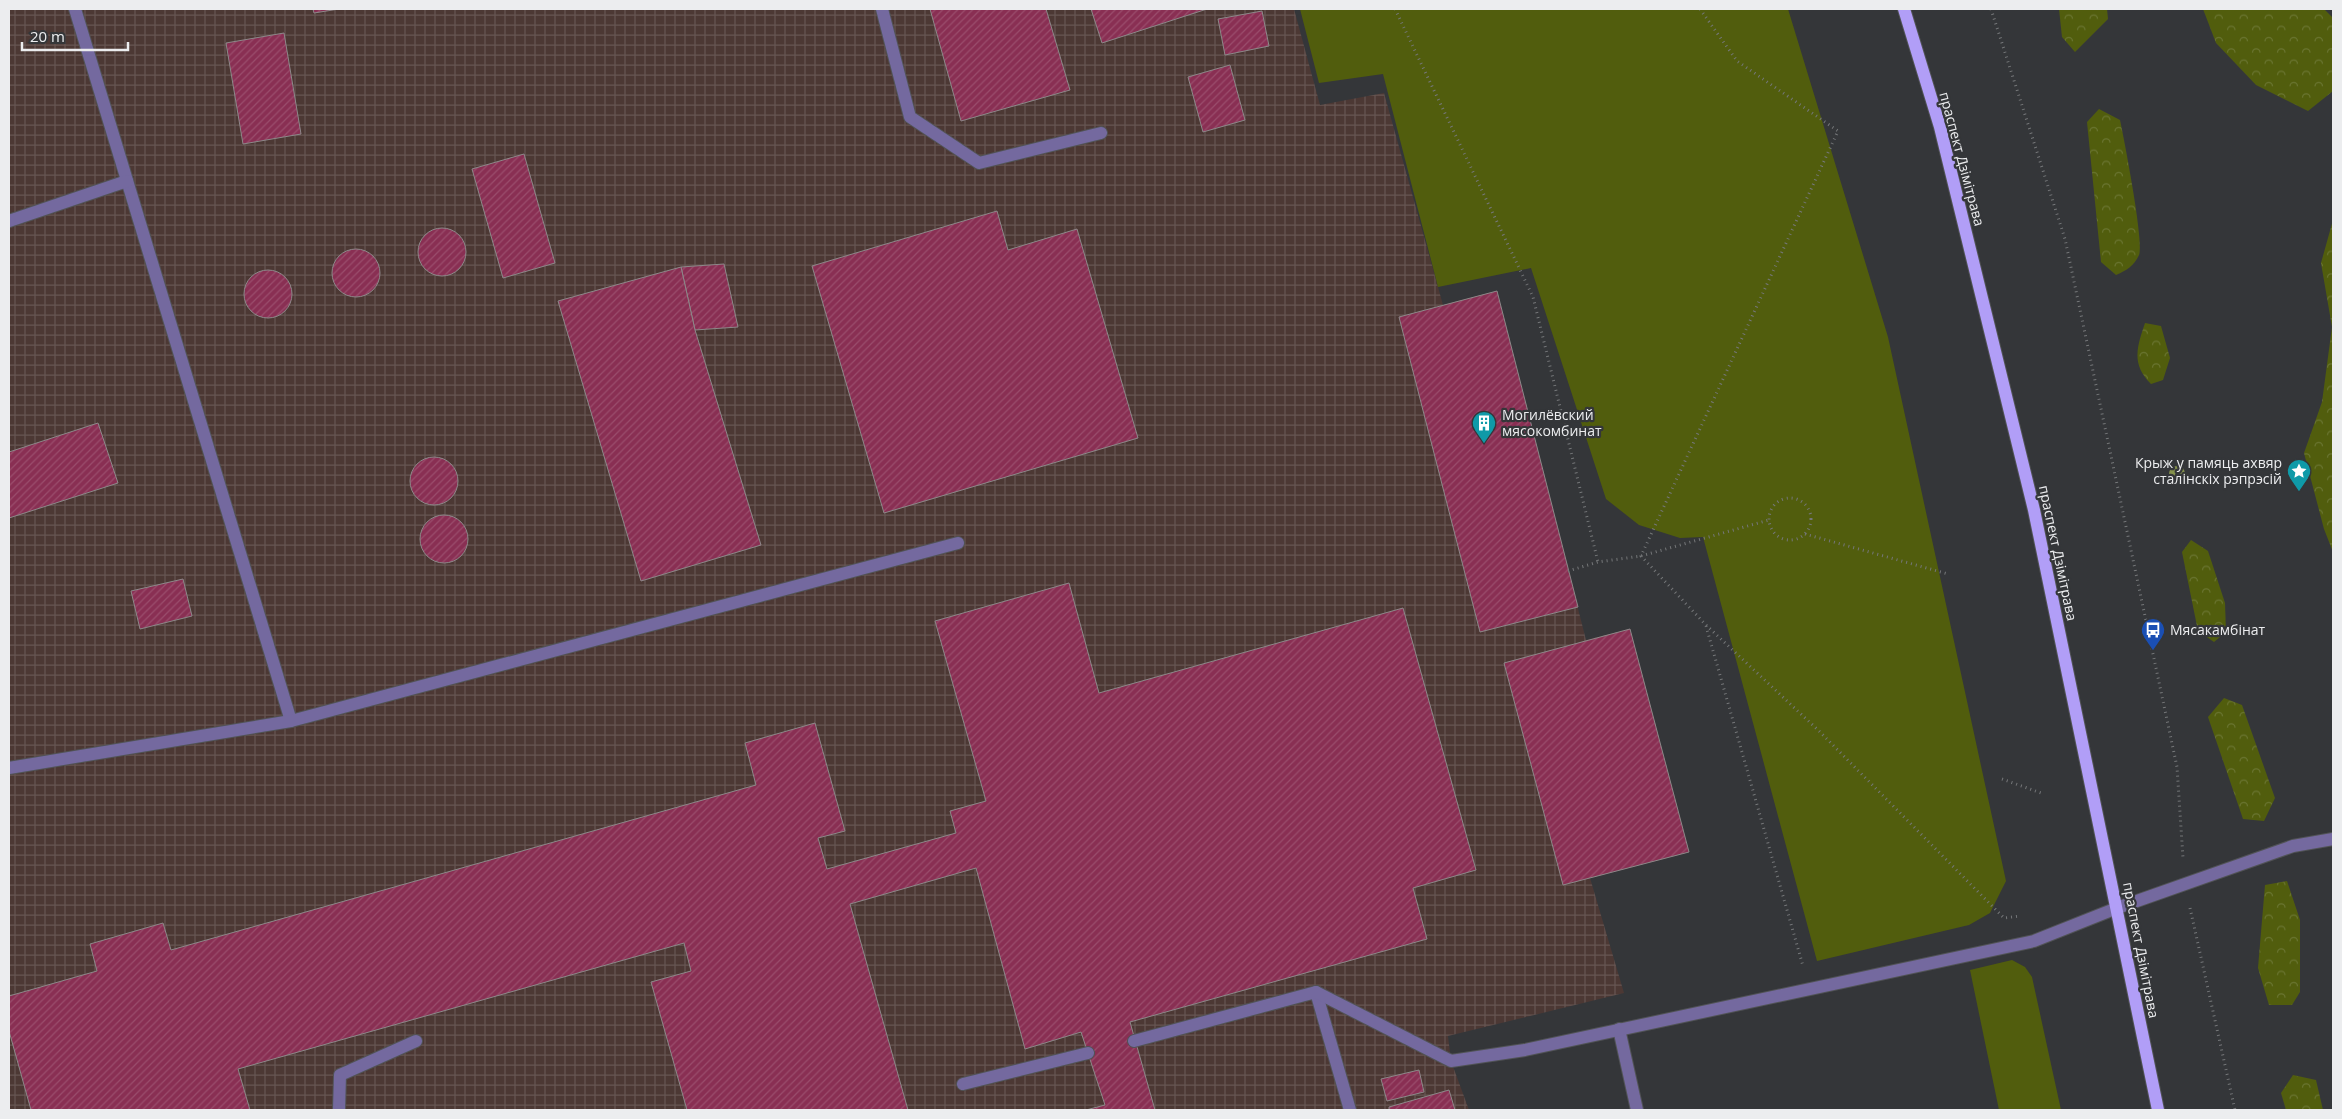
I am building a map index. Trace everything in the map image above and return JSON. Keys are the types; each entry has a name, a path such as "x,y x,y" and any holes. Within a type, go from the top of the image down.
{"main road":[{"name":"праспект Дзімітрава","path":"1904,9 1940,128 2031,500 2158,1110"}],"street":[{"path":"75,9 291,720"},
{"path":"882,9 910,117 979,163 1101,132"},
{"path":"9,220 128,182"},
{"path":"9,768 291,720 958,543"},
{"path":"1134,1040 1316,992 1452,1061 1525,1050 2034,941 2117,908 2293,846 2333,839"},
{"path":"1316,992 1350,1110"},
{"path":"1619,1029 1637,1110"},
{"path":"339,1110 340,1075 416,1041"},
{"path":"963,1084 1088,1053"}],"path":[{"path":"1395,9 1533,296 1598,562"},
{"path":"1641,556 1838,131 1737,61 1700,9"},
{"path":"1991,9 2065,239 2177,767 2185,885 2235,1110"},
{"path":"1791,498 1798,499 1804,503 1811,514 1810,528 1805,534 1800,538 1786,540 1774,533 1768,520 1772,506 1778,501 1791,498"},
{"path":"1568,571 1598,562 1641,556 1768,520"},
{"path":"1805,534 1948,574"},
{"path":"1641,556 1706,625 1818,730 2004,918 2024,916"},
{"path":"1706,625 1810,988"},
{"path":"2002,779 2040,792"}],"shaded area":[{"path":"9,9 1294,9 1320,105 1384,93 1443,305 1497,291 1586,640 1630,629 1689,852 1590,878 1624,993 1448,1036 1451,1061 1469,1110 9,1110"}],"green space":[{"path":"1300,9 1788,9 1888,337 2006,881 1990,913 1969,925 1817,961 1703,537 1680,538 1639,525 1606,499 1531,268 1438,287 1383,74 1319,83"},
{"path":"2059,9 2107,9 2108,19 2075,52 2062,37"},
{"path":"2203,9 2324,9 2333,18 2333,91 2308,111 2256,85 2216,43"},
{"path":"2099,109 2120,120 2139,231 2139,255 2130,267 2116,275 2101,262 2087,122"},
{"path":"2333,220 2333,552 2324,529 2304,453 2322,402 2332,327 2321,263"},
{"path":"2145,323 2161,326 2170,358 2163,380 2151,384 2140,369 2138,362 2138,348"},
{"path":"2191,540 2208,551 2225,603 2226,632 2214,642 2198,631 2182,552"},
{"path":"2224,698 2242,705 2275,798 2264,821 2243,819 2208,717"},
{"path":"2287,881 2300,920 2300,992 2292,1005 2269,1005 2258,968 2265,885"},
{"path":"2012,960 2025,967 2032,977 2061,1110 1999,1110 1970,970"},
{"path":"2293,1075 2316,1080 2323,1110 2286,1110 2281,1093"}],"building":[{"path":"313,9 339,9 314,13"},
{"path":"930,9 1046,9 1070,90 961,121"},
{"path":"1091,9 1207,9 1102,43"},
{"path":"1262,11 1269,46 1225,55 1218,19"},
{"path":"284,33 301,134 243,144 226,43"},
{"path":"1230,65 1245,120 1203,132 1188,77"},
{"path":"524,154 555,263 503,278 472,169"},
{"path":"997,211 1008,250 1077,229 1138,438 884,513 812,266"},
{"path":"437,228 447,228 456,232 462,238 466,252 462,266 456,272 447,276 437,276 428,272 422,266 418,257 418,247 422,238 428,232"},
{"path":"351,249 361,249 370,253 376,259 379,264 379,282 370,293 361,297 351,297 342,293 336,287 332,278 332,268 336,259 342,253"},
{"path":"724,264 738,327 695,330 681,267"},
{"path":"681,267 695,330 761,545 641,581 558,301"},
{"path":"263,270 273,270 285,277 292,289 292,299 285,311 273,318 263,318 255,314 248,307 244,299 244,289 248,281 255,274"},
{"name":"Могилёвский мясокомбинат","path":"1497,291 1578,607 1480,632 1399,317"},
{"path":"98,423 118,483 9,518 9,452"},
{"path":"429,457 439,457 448,461 454,467 458,481 454,495 448,501 439,505 429,505 420,501 414,495 410,486 410,476 414,467 420,461"},
{"path":"439,515 449,515 458,519 464,525 468,539 464,553 458,559 449,563 439,563 430,559 424,553 420,544 420,534 424,525 430,519"},
{"path":"183,579 192,616 140,629 131,591"},
{"path":"1069,583 1099,693 1403,608 1476,870 1413,888 1427,939 1130,1022 1155,1110 1086,1110 1105,1105 1081,1032 1025,1049 976,868 850,904 908,1110 687,1110 651,982 691,971 684,943 238,1069 250,1110 31,1110 9,1031 9,996 97,971 90,944 163,923 171,950 756,785 745,743 815,723 845,831 818,838 827,869 956,833 950,811 986,801 935,621"},
{"path":"1630,629 1689,852 1563,885 1504,663"},
{"path":"1419,1070 1424,1092 1387,1101 1381,1079"},
{"path":"1449,1090 1455,1110 1389,1110 1389,1107"}],"place":[{"name":"Могилёвский мясокомбинат","path":"1484,444"},
{"name":"Крыж у памяць ахвяр сталінскіх рэпрэсій","path":"2299,492"},
{"name":"Мясакамбінат","path":"2153,651"}]}
